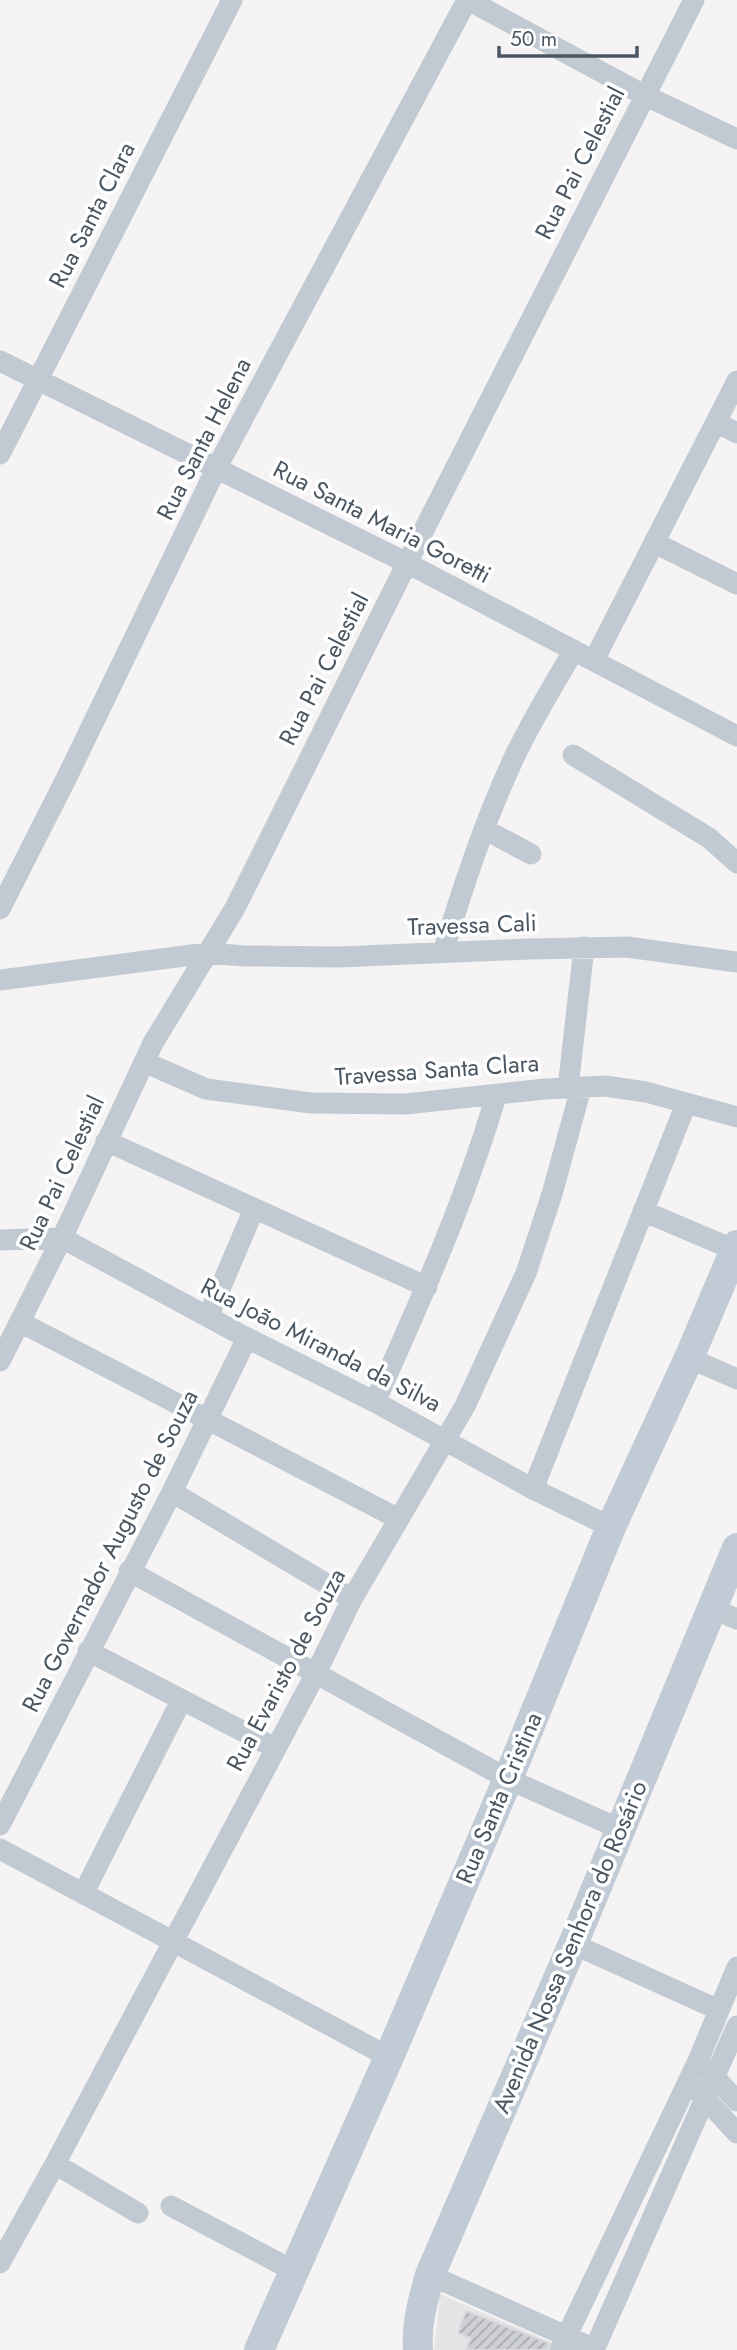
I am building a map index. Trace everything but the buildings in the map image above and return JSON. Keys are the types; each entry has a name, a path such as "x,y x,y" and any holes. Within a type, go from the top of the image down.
{"main road":[{"name":"Rua Santa Cristina","path":"259,2350 508,1779 611,1527 736,1249"},
{"name":"Avenida Nossa Senhora do Rosário","path":"418,2350 419,2313 430,2275 620,1829 724,1613 737,1548"}],"street":[{"name":"Rua Santa Clara","path":"0,454 232,0"},
{"path":"467,0 644,95 737,139"},
{"name":"Rua Santa Helena","path":"0,909 216,469 467,0"},
{"name":"Rua Pai Celestial","path":"0,1361 62,1238 153,1043 235,908 407,563 694,0"},
{"name":"Rua Santa Maria Goretti","path":"0,361 407,563 737,736"},
{"path":"594,660 737,382"},
{"path":"716,422 737,433"},
{"path":"655,542 737,584"},
{"path":"443,952 484,829 513,758 574,650"},
{"path":"573,755 709,838 737,863"},
{"path":"484,829 531,854"},
{"name":"Rua Evaristo de Souza","path":"0,2263 316,1673 352,1599 464,1406 526,1273 552,1194 574,1088 584,947"},
{"name":"Travessa Cali","path":"0,980 208,953 339,957 627,947 737,962"},
{"name":"Travessa Santa Clara","path":"144,1062 206,1089 312,1103 406,1104 605,1086 646,1092 737,1117"},
{"path":"375,1402 427,1287 485,1134 496,1096"},
{"path":"533,1489 686,1104"},
{"path":"106,1141 427,1287"},
{"path":"208,1317 254,1209"},
{"path":"643,1211 736,1249"},
{"path":"0,1240 62,1238"},
{"name":"Rua João Miranda da Silva","path":"62,1238 247,1338 375,1402 533,1489 611,1527"},
{"path":"20,1322 397,1518"},
{"name":"Rua Governador Augusto de Souza","path":"0,1825 172,1492 247,1338"},
{"path":"689,1358 737,1379"},
{"path":"172,1492 352,1599"},
{"path":"129,1571 508,1779 620,1829"},
{"path":"88,1651 275,1748"},
{"path":"83,1894 181,1701"},
{"path":"0,1849 389,2057"},
{"path":"573,1944 719,2010"},
{"path":"563,2343 698,2061 737,1967"},
{"path":"430,2275 563,2343 595,2349 737,2026"},
{"path":"698,2061 737,2101"},
{"path":"689,2080 737,2133"},
{"path":"55,2164 138,2213"},
{"path":"172,2206 294,2271"}],"shaded area":[{"path":"440,2294 555,2344 552,2350 434,2350"}]}
